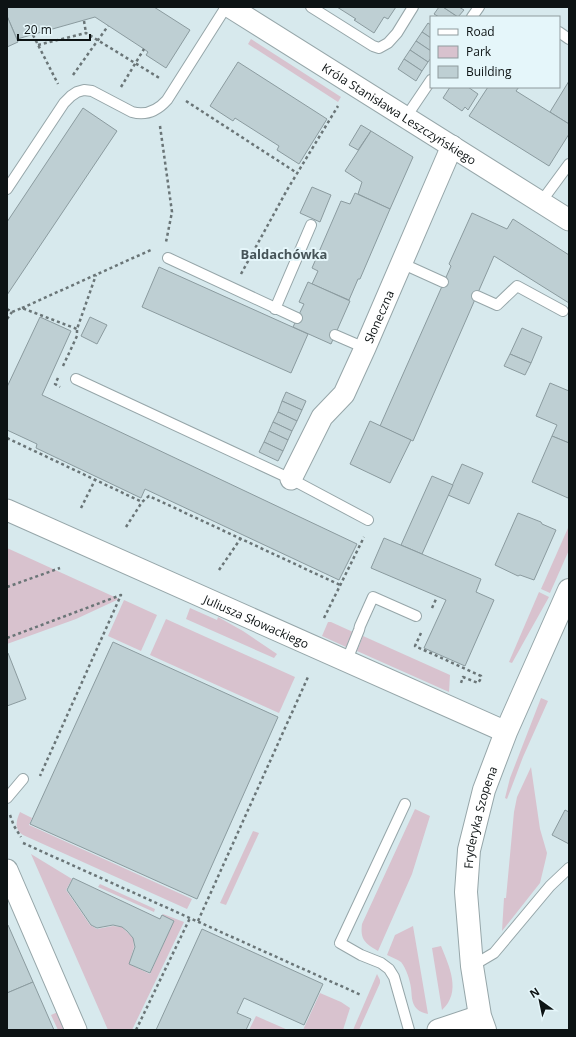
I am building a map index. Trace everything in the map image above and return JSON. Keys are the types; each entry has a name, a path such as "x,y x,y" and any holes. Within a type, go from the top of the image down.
{"street":[{"name":"Króla Stanisława Leszczyńskiego","path":"230,7 569,220"},
{"name":"Słoneczna","path":"291,479 322,417 344,394 452,146"},
{"name":"Juliusza Słowackiego","path":"7,510 506,732"},
{"name":"Fryderyka Szopena","path":"438,1030 483,1023 472,966 466,892 469,850 484,790 506,732 569,590"},
{"path":"7,870 76,1030"}],"lane":[{"path":"7,189 67,101 77,92 84,90 92,91 138,114 147,113 158,108 167,100 174,90 226,7"},
{"path":"311,7 373,46 379,48 388,43 397,33 413,7"},
{"path":"473,16 479,7"},
{"path":"560,33 569,39"},
{"path":"406,117 430,81"},
{"path":"541,202 569,164"},
{"path":"276,308 311,225"},
{"path":"168,258 297,318"},
{"path":"401,263 443,282"},
{"path":"477,296 498,305 517,286 563,311"},
{"path":"334,335 365,348"},
{"path":"76,380 291,479 368,520"},
{"path":"347,660 373,597 416,616"},
{"path":"7,798 23,779"},
{"path":"405,804 340,943 360,955 381,963 389,969 394,977 409,1030"},
{"path":"472,966 494,953 550,886 569,868"}],"path":[{"path":"84,21 86,33"},
{"path":"62,92 108,26"},
{"path":"38,45 86,33 136,63 297,173"},
{"path":"33,35 67,101"},
{"path":"112,101 144,49"},
{"path":"233,288 287,190 338,106"},
{"path":"158,108 172,212 165,244 168,258"},
{"path":"7,319 12,312 165,244"},
{"path":"22,308 77,329"},
{"path":"7,309 12,312"},
{"path":"7,438 142,502"},
{"path":"81,508 95,480"},
{"path":"126,527 142,502 149,496 340,585"},
{"path":"324,618 366,532 368,520"},
{"path":"219,570 241,538"},
{"path":"7,587 60,568"},
{"path":"7,638 121,595 39,779 23,779"},
{"path":"430,611 437,597"},
{"path":"421,632 415,646 481,676 478,683 463,677 461,683"},
{"path":"198,921 308,677"},
{"path":"9,812 14,826 21,837"},
{"path":"23,843 361,995"},
{"path":"136,1030 190,918"}],"green space":[{"path":"251,39 341,97 338,102 248,44"},
{"path":"568,528 569,550 550,593 541,589"},
{"path":"7,548 119,599 76,619 7,644"},
{"path":"539,592 549,597 512,663 509,662"},
{"path":"124,600 157,615 141,651 108,636"},
{"path":"190,608 217,620 218,617 243,631 277,654 274,658 186,619"},
{"path":"166,619 295,677 279,713 150,655"},
{"path":"328,622 353,632 346,647 322,636"},
{"path":"363,636 450,675 449,692 357,651"},
{"path":"541,698 548,701 523,757 507,799 505,798 510,778"},
{"path":"531,767 540,829 547,853 540,883 502,931 504,898 506,898 514,812 517,797"},
{"path":"415,809 430,816 412,874 378,951 364,940 362,934 362,924"},
{"path":"20,812 32,818 29,825 192,899 187,909 23,835 17,827"},
{"path":"253,831 259,833 226,905 220,903"},
{"path":"31,854 72,879 66,890 90,925 97,929 113,926 122,927 133,938 134,947 129,964 150,974 174,921 162,916 163,914 184,922 132,1030 108,1030"},
{"path":"100,884 155,909 154,912 98,887"},
{"path":"413,926 428,1014 419,1011 414,1004 410,981 401,962 387,955 395,935"},
{"path":"441,946 450,970 453,987 448,1003 442,1010 432,948"},
{"path":"377,974 380,983 359,1030 353,1030"},
{"path":"320,993 341,1002 350,1008 343,1030 303,1030"},
{"path":"60,1011 68,1030 58,1030 51,1015"},
{"path":"256,1016 288,1030 249,1030"}],"building":[{"path":"7,7 154,7 190,30 166,68 146,55 148,52 144,49 95,17 17,39 7,16"},
{"path":"337,7 396,7 388,19 384,17 374,33"},
{"path":"439,7 443,7 456,16 437,16 434,14"},
{"path":"443,7 459,7 464,10 459,16"},
{"path":"7,16 18,42 7,47"},
{"path":"428,23 430,24 430,37 422,32"},
{"path":"422,32 430,37 430,50 416,41"},
{"path":"416,41 430,50 430,59 428,62 410,50"},
{"path":"410,50 428,62 422,71 404,59"},
{"path":"404,59 422,71 416,81 398,69"},
{"path":"238,62 327,119 299,164 277,150 279,146 235,118 233,121 210,106"},
{"path":"569,81 569,124 550,112"},
{"path":"449,88 469,88 478,94 468,110 465,107 462,111 443,98"},
{"path":"487,88 518,88 516,91 569,124 569,134 549,166 469,116"},
{"path":"83,108 117,131 7,295 7,222"},
{"path":"361,125 371,131 358,150 349,145"},
{"path":"371,131 413,157 390,209 358,194 362,182 345,171"},
{"path":"312,187 331,195 320,222 300,213"},
{"path":"355,193 390,209 360,279 358,279 349,300 312,284 318,271 312,268 341,201 350,204"},
{"path":"472,213 507,229 513,219 569,255 569,303 494,256 413,441 380,426 451,266 449,264"},
{"path":"159,267 308,334 291,373 142,307"},
{"path":"308,282 350,301 331,344 293,327 304,304 299,302"},
{"path":"40,317 71,331 42,395 357,544 339,580 145,489 141,498 36,448 37,444 7,430 7,387"},
{"path":"90,317 107,325 97,344 81,336"},
{"path":"522,328 542,337 531,363 510,354"},
{"path":"510,354 531,363 525,375 504,366"},
{"path":"550,383 569,391 569,443 552,436 557,425 536,416"},
{"path":"286,392 306,401 302,410 282,401"},
{"path":"282,401 302,410 297,421 278,412"},
{"path":"278,412 297,421 292,431 273,422"},
{"path":"370,421 411,440 390,483 350,464"},
{"path":"273,422 292,431 288,440 269,431"},
{"path":"269,431 288,440 283,451 264,442"},
{"path":"552,436 569,443 568,498 532,482"},
{"path":"264,442 283,451 278,461 259,452"},
{"path":"462,464 483,473 469,504 448,495"},
{"path":"432,476 453,485 422,554 401,545"},
{"path":"518,513 556,530 534,580 520,575 518,576 495,565"},
{"path":"384,538 481,579 476,592 494,600 465,666 424,648 446,600 371,568"},
{"path":"113,642 278,717 197,899 30,824"},
{"path":"7,653 26,699 7,706"},
{"path":"565,810 569,812 569,844 552,835"},
{"path":"73,878 160,919 162,915 174,921 150,973 129,964 135,947 133,938 127,931 122,927 113,925 97,928 91,925 67,890"},
{"path":"7,924 33,982 7,993"},
{"path":"202,929 323,984 304,1025 244,998 237,1013 251,1019 246,1030 156,1030"},
{"path":"33,982 54,1030 7,1030 7,993"}],"district":[{"name":"Baldachówka","path":"284,254"}]}
